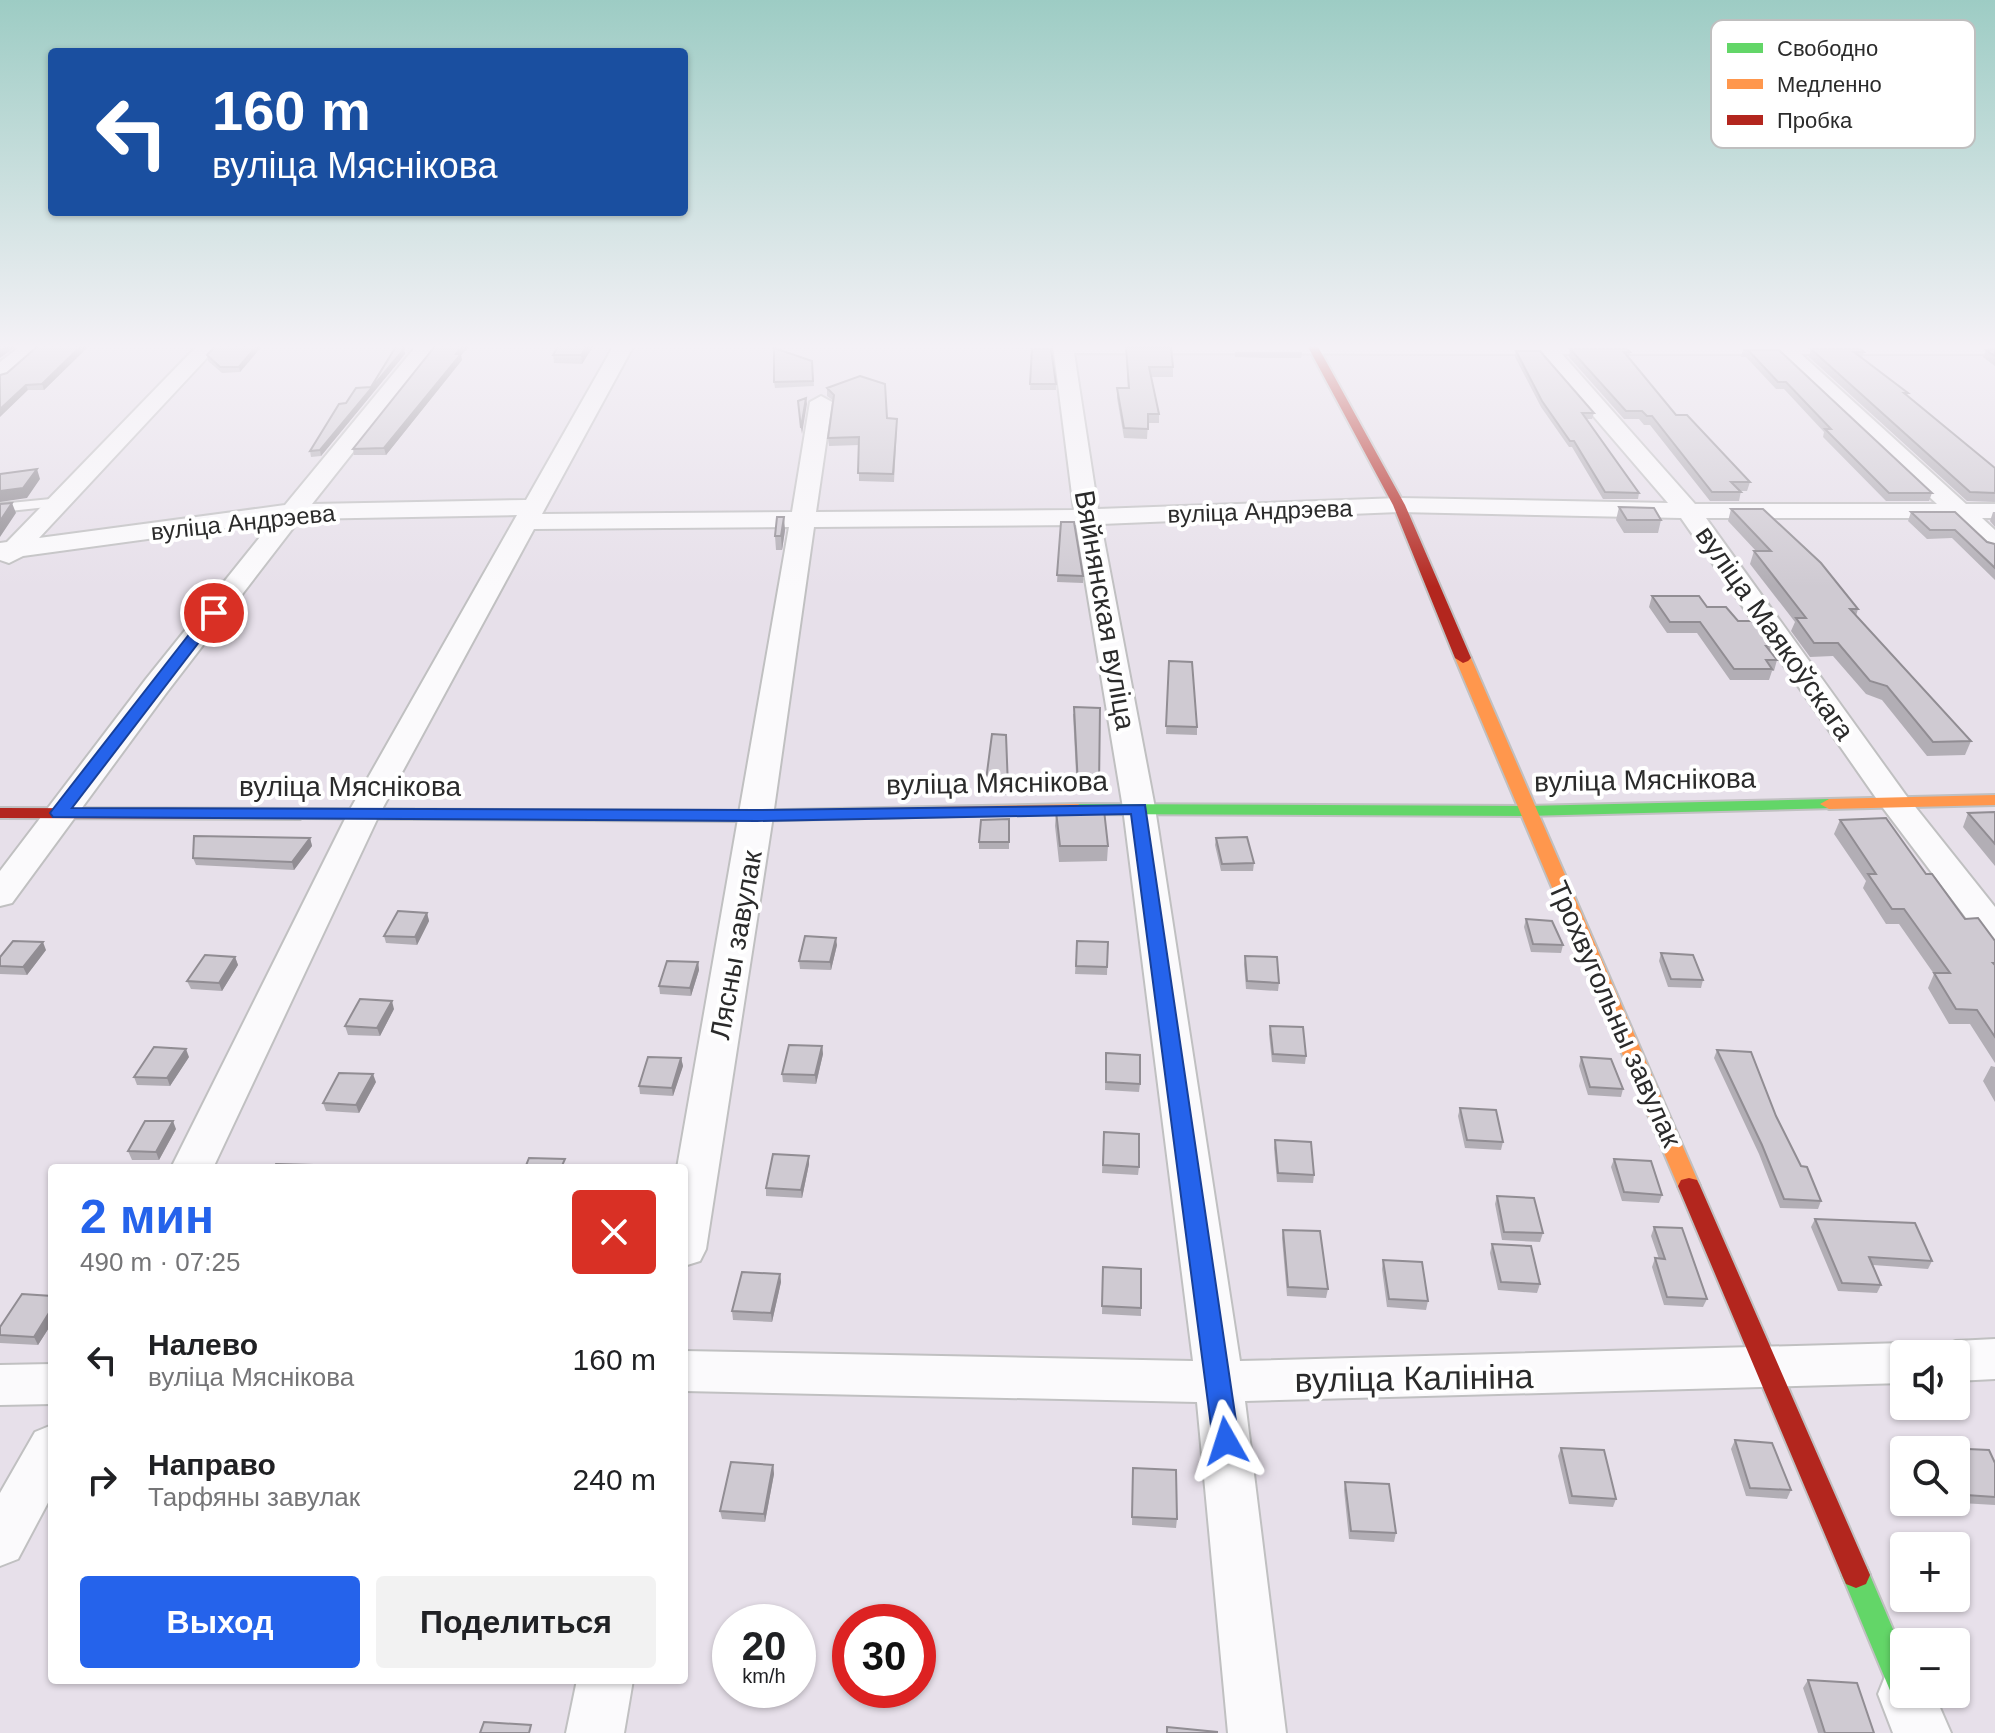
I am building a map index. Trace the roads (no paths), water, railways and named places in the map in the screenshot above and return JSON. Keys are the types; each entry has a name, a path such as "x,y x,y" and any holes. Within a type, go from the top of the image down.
{"street":[{"path":"5,554 61,502 133,426"},
{"path":"0,895 59,813 291,512 362,426"},
{"path":"194,1164 364,813 579,426"},
{"name":"Лясны завулак","path":"688,1225 757,816 818,426"},
{"name":"Вяйнянская вуліца","path":"1075,426 1087,517 1139,808 1219,1382 1257,1733"},
{"name":"Трохвугольны завулак","path":"1356,426 1399,505 1526,811 1769,1369 1890,1656"},
{"name":"вуліца Маякоўскага","path":"1614,426 1688,511 1894,801 1995,931"},
{"path":"1868,426 1995,544"},
{"name":"вуліца Андрэева","path":"5,554 291,512 804,520 1087,517 1399,505 1688,511 1995,511"},
{"name":"вуліца Мяснікова","path":"0,813 757,816 1139,808 1526,811 1995,800"},
{"path":"1970,1360 1995,1359"},
{"name":"вуліца Калініна","path":"688,1371 1219,1382 1890,1364"},
{"path":"0,1385 48,1384"},
{"path":"0,1542 48,1454"},
{"path":"595,1733 604,1684"},
{"name":"Трохвугольны завулак","path":"1912,1708 1922,1733"}],"lane":[{"path":"0,508 61,502"}]}
